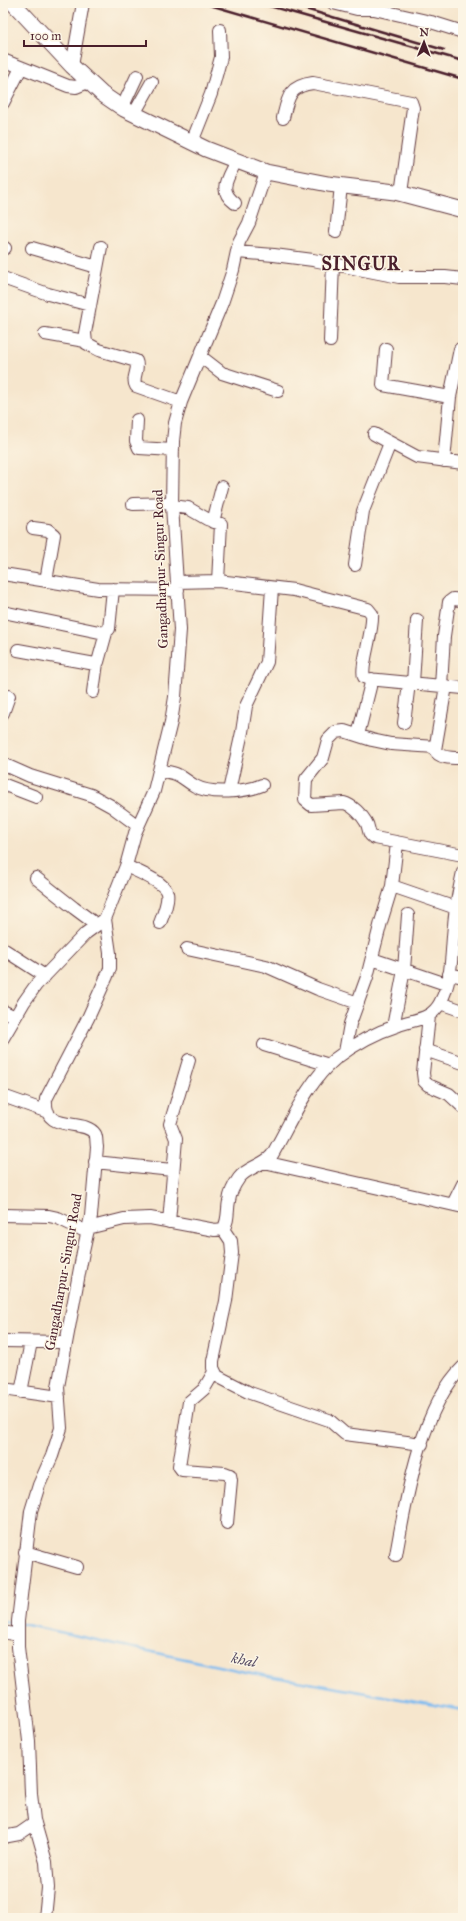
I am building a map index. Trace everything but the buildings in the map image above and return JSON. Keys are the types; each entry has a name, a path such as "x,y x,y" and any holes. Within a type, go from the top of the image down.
{"main road":[{"path":"13,3 72,66 102,94 128,111 192,142 266,172 341,186 401,193 462,207"}],"street":[{"path":"72,66 83,3"},
{"path":"333,3 357,9 372,6 463,32"},
{"path":"372,6 394,21"},
{"path":"192,142 211,94 221,57 220,30"},
{"path":"3,60 68,86 76,87 88,82"},
{"path":"3,103 21,68"},
{"path":"128,111 137,76"},
{"path":"128,111 152,82"},
{"path":"283,118 290,93 300,86 313,83 411,102 412,108 401,193"},
{"path":"235,203 227,196 225,189 236,161"},
{"name":"Gangadharpur-Singur Road","path":"45,1918 48,1888 46,1862 35,1823 31,1794 28,1741 18,1635 20,1596 32,1505 52,1456 61,1428 59,1397 60,1376 92,1207 97,1147 94,1133 88,1129 57,1122 48,1112 46,1098 88,1018 110,968 110,953 101,922 126,866 138,826 149,803 159,771 171,722 175,697 180,630 172,505 175,423 180,402 222,303 238,252 239,242 249,223 266,172"},
{"path":"336,232 341,186"},
{"path":"101,247 85,333 85,341 89,346 99,350 136,361 138,368 134,380 136,386 180,402"},
{"path":"32,248 97,267"},
{"path":"238,252 274,254 399,277 445,277 463,279"},
{"path":"330,341 333,264"},
{"path":"3,278 48,294 90,305"},
{"path":"45,334 85,341"},
{"path":"386,349 383,385 450,397"},
{"path":"444,462 450,397 460,349"},
{"path":"200,356 222,373 278,391"},
{"path":"137,420 136,440 139,448 173,450"},
{"path":"374,434 417,457 444,462 463,463"},
{"path":"354,565 362,511 390,443"},
{"path":"213,522 222,487"},
{"path":"133,504 172,505 188,508 213,522 219,523 221,526 218,581"},
{"path":"33,528 48,530 54,535 46,581"},
{"path":"3,574 114,590 177,586 218,581 310,593 370,610 373,617 372,630 363,672 364,677 463,688"},
{"path":"229,790 242,732 245,709 267,662 272,588"},
{"path":"93,692 97,663 109,624 114,590"},
{"path":"463,600 453,599 449,602 444,636 443,686 435,747 435,752 439,755 463,758"},
{"path":"3,612 41,619 99,633 106,633"},
{"path":"404,723 411,683 417,620"},
{"path":"18,650 87,664 97,663"},
{"path":"358,735 372,679"},
{"path":"3,713 9,696"},
{"path":"435,747 391,744 339,731 330,736 323,758 306,779 305,800 311,805 344,803 348,805 365,820 370,836 397,843 463,855"},
{"path":"36,797 4,787 8,766 41,780 91,795 111,806 138,826"},
{"path":"159,771 178,774 200,788 229,790 250,789 262,785"},
{"path":"345,1052 350,1024 372,959 392,886 397,843"},
{"path":"126,866 160,883 166,889 168,897 160,923"},
{"path":"223,1229 227,1221 230,1194 238,1179 246,1171 264,1162 272,1155 315,1081 329,1065 345,1052 393,1027 428,1016 440,1003 448,979 463,872"},
{"path":"3,1038 29,993 86,933 101,922 74,908 36,878"},
{"path":"392,886 458,911"},
{"path":"393,1027 404,970 408,915"},
{"path":"3,949 45,976"},
{"path":"187,949 276,969 318,989 358,1003"},
{"path":"372,959 404,970 448,979 463,977"},
{"path":"440,1003 463,1011"},
{"path":"3,1011 15,1017"},
{"path":"428,1016 423,1073 425,1083 449,1094 463,1107"},
{"path":"264,1045 329,1065"},
{"path":"425,1050 463,1064"},
{"path":"169,1222 173,1192 172,1170 176,1139 170,1124 189,1060"},
{"path":"3,1096 48,1112"},
{"path":"95,1162 172,1170"},
{"path":"264,1162 458,1205 463,1184"},
{"path":"3,1214 49,1216 88,1230 124,1219 137,1218 150,1218 215,1230 223,1229"},
{"path":"223,1229 231,1240 232,1253 226,1301 213,1361 214,1372 204,1389 189,1402 179,1466 182,1470 226,1473 230,1475 231,1480 227,1523"},
{"path":"3,1341 66,1342"},
{"path":"21,1392 31,1342"},
{"path":"396,1555 408,1495 422,1444 444,1390 463,1367"},
{"path":"214,1372 217,1376 250,1392 329,1420 345,1434 422,1444"},
{"path":"3,1389 59,1397"},
{"path":"25,1552 77,1568"},
{"path":"3,1632 18,1635"},
{"path":"3,1837 19,1834 35,1823"}],"waterway":[{"name":"khal","path":"3,1621 10,1622"},
{"name":"khal","path":"22,1624 246,1672 463,1710"}],"railway":[{"path":"203,3 463,79"},
{"path":"259,3 463,61"},
{"path":"285,3 444,50"}],"district":[{"name":"SINGUR","path":"361,264"}]}
